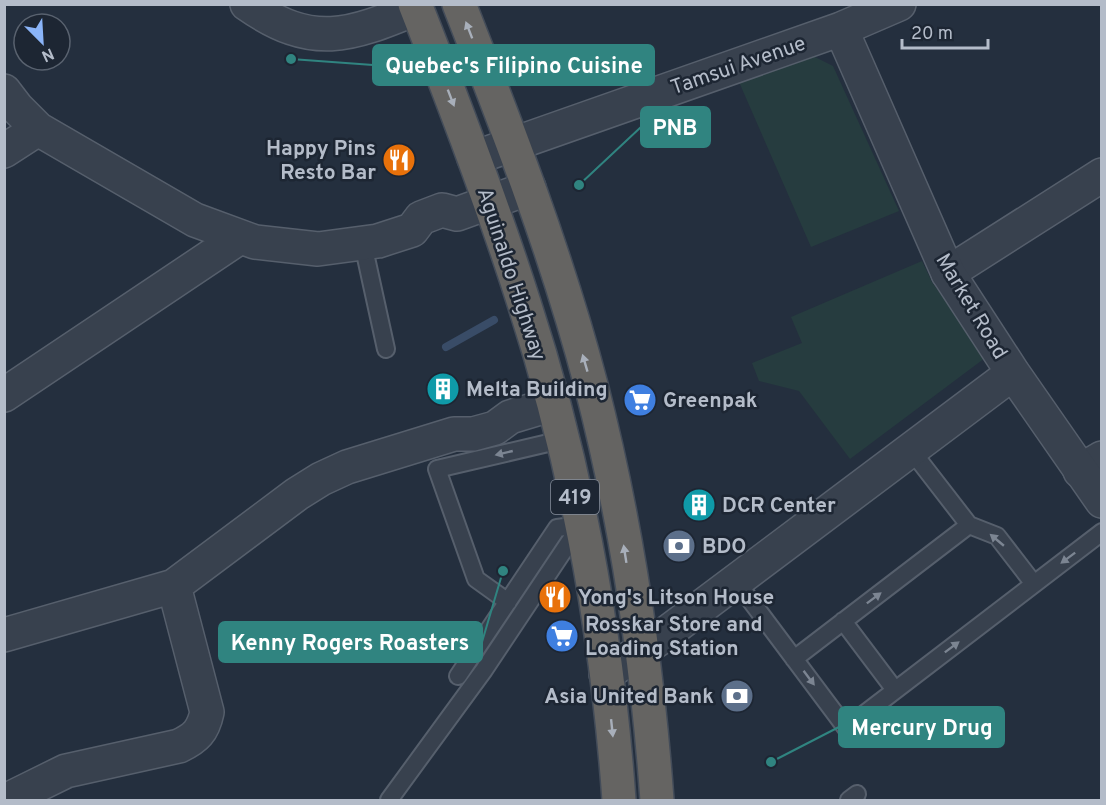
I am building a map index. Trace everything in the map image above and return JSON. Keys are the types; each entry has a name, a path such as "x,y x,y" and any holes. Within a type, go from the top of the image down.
{"highway":[{"name":"Aguinaldo Highway","path":"459,4 514,143 591,384 613,477 640,653 657,801"},
{"name":"Aguinaldo Highway","path":"416,6 490,202 525,304 553,404 580,525 606,674 619,801"}],"street":[{"path":"247,4 289,28 329,35 368,28 416,6"},
{"name":"Tamsui Avenue","path":"474,158 841,29 899,4"},
{"name":"Market Road","path":"841,29 948,273 1013,373 1091,464 1101,501"},
{"path":"4,92 39,129 195,220 240,237 286,247 318,249 363,244 412,230 421,218 442,210 457,214 529,188"},
{"path":"4,151 39,129"},
{"path":"948,273 1101,175"},
{"path":"4,394 240,237"},
{"path":"606,674 640,653 1013,373"},
{"path":"4,635 174,586 297,494 347,467 454,434 470,423 492,416 510,417 553,404"},
{"path":"7,801 66,771 179,746 194,739 204,728 207,712 174,586"}],"lane":[{"path":"363,244 386,349"},
{"path":"508,602 476,579 437,469 561,440"},
{"path":"911,450 969,525 997,536 1035,584"},
{"path":"458,676 557,528 580,525"},
{"path":"389,801 484,670 580,525"},
{"path":"794,658 969,525"},
{"path":"736,581 846,728 1101,532"},
{"path":"843,621 895,690"}],"green space":[{"path":"811,55 833,66 899,211 811,247 739,82"},
{"path":"922,261 932,282 985,358 850,459 799,391 759,381 752,363 802,343 791,317"}],"waterway":[{"path":"446,347 494,320"}],"place":[{"name":"Quebec's Filipino Cuisine","path":"291,59"},
{"name":"Happy Pins Resto Bar","path":"399,160"},
{"name":"PNB","path":"579,185"},
{"name":"Melta Building","path":"443,389"},
{"name":"Greenpak","path":"640,400"},
{"name":"DCR Center","path":"699,505"},
{"name":"BDO","path":"679,546"},
{"name":"Kenny Rogers Roasters","path":"503,571"},
{"name":"Yong's Litson House","path":"555,597"},
{"name":"Rosskar Store and Loading Station","path":"562,636"},
{"name":"Asia United Bank","path":"737,696"},
{"name":"Mercury Drug","path":"771,762"}]}
